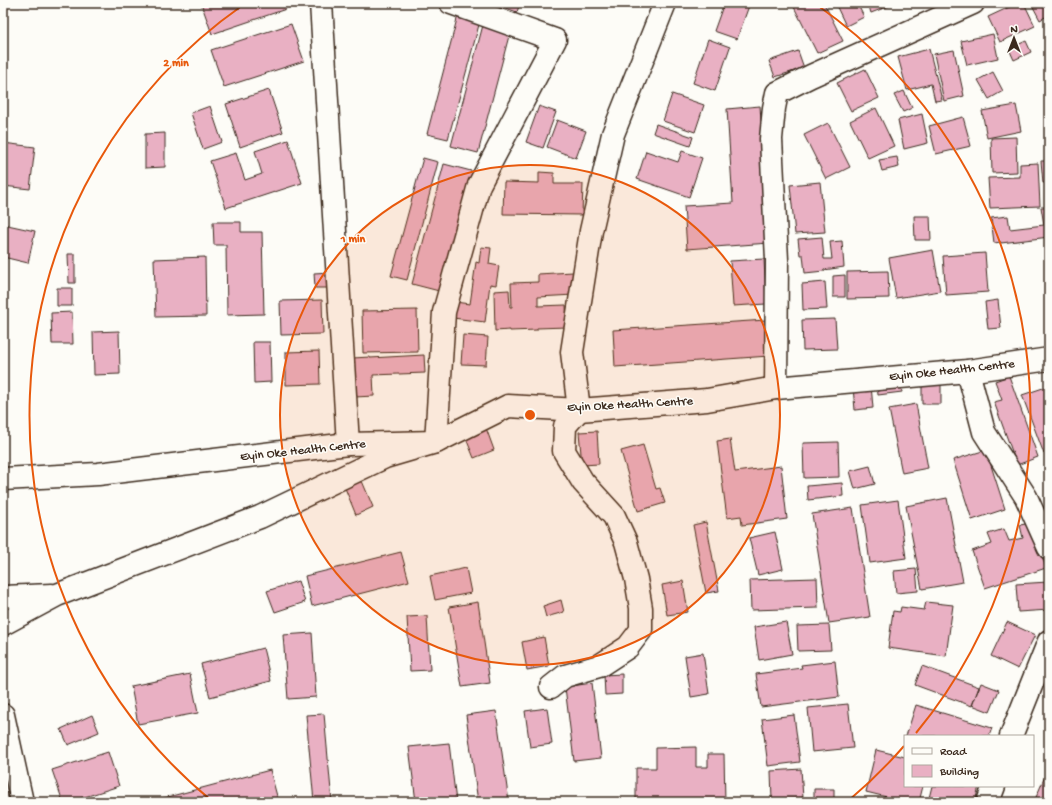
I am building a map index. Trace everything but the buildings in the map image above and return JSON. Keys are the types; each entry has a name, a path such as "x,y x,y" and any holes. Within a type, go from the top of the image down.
{"street":[{"path":"320,3 348,444"},
{"path":"3,624 57,595 260,517 385,457 436,442 444,312 479,185 555,40 451,3"},
{"path":"551,687 565,676 599,666 628,648 641,630 641,608 636,579 626,542 614,516 582,482 564,451 565,426 579,410 572,352 591,231 613,134 665,3"},
{"path":"776,388 777,260 771,139 777,93 810,76 973,3"},
{"name":"Eyin Oke Health Centre","path":"3,479 98,474 348,444 436,442 508,406 579,410 707,400 776,388 968,371 1049,359"},
{"path":"968,371 984,432 1026,497 1049,548"},
{"path":"3,597 57,595"},
{"path":"1011,735 1049,641"},
{"path":"3,715 22,802"},
{"path":"988,802 994,787"}]}
